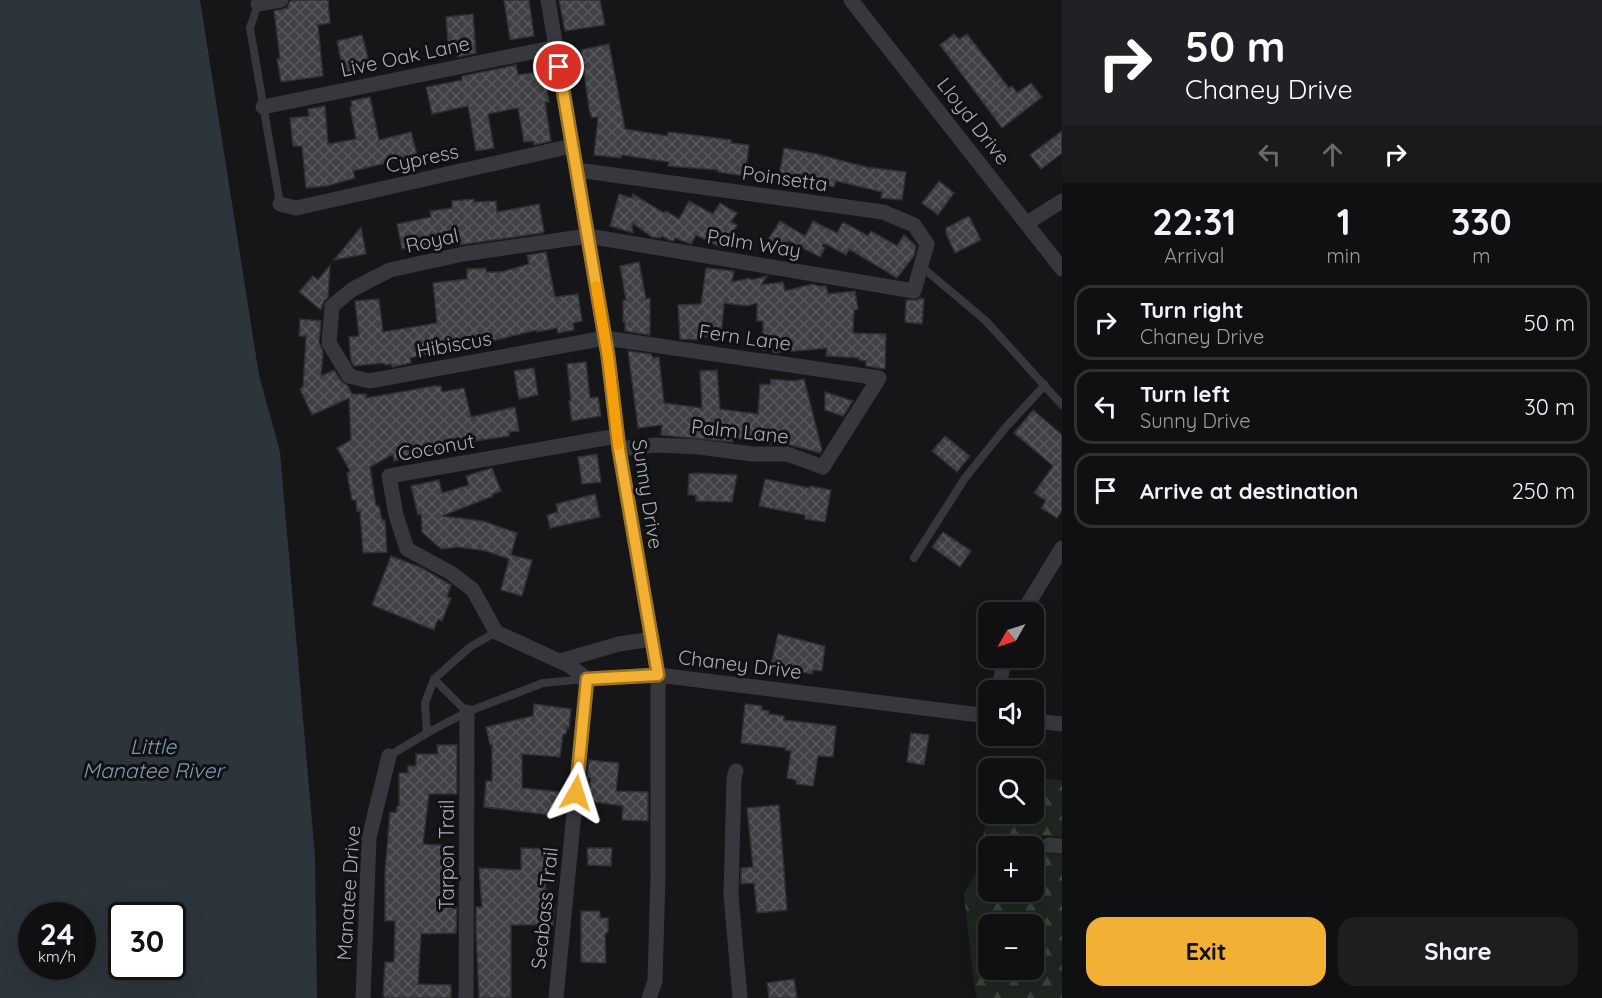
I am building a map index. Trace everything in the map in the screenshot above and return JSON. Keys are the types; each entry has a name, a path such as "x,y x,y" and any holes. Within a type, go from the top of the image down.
{"street":[{"path":"258,4 281,0"},
{"name":"Sunny Drive","path":"548,0 605,338 618,443 658,675 655,981 649,998"},
{"name":"Lloyd Drive","path":"851,0 1062,269"},
{"name":"Live Oak Lane","path":"263,107 556,47"},
{"name":"Cypress","path":"280,204 296,208 572,146"},
{"name":"Poinsetta","path":"577,170 883,212 914,225 927,244 914,291"},
{"path":"1027,223 1062,201"},
{"name":"Palm Way","path":"588,236 914,291"},
{"name":"Royal","path":"329,344 332,306 353,289 390,270 463,254 588,236"},
{"name":"Hibiscus","path":"329,344 349,376 369,381 605,338"},
{"name":"Fern Lane","path":"605,338 879,378"},
{"name":"Palm Lane","path":"618,443 699,447 753,454 787,454 823,467 879,378"},
{"name":"Coconut","path":"496,632 473,590 451,573 407,549 396,515 389,476 618,443"},
{"path":"1029,602 1060,554"},
{"path":"496,632 560,661 587,679"},
{"path":"560,661 619,644 652,639"},
{"name":"Chaney Drive","path":"587,679 658,675 978,715"},
{"name":"Seabass Trail","path":"556,998 587,679"},
{"name":"Tarpon Trail","path":"466,998 467,712"},
{"path":"1044,722 1062,724"},
{"name":"Manatee Drive","path":"363,998 369,838 389,756"},
{"path":"736,771 730,895 741,998"}],"lane":[{"path":"258,4 250,28 280,204"},
{"path":"922,267 986,321 1062,405"},
{"path":"914,558 965,478 1006,427 1045,385"},
{"path":"427,733 425,703 434,679 470,647 496,632"},
{"path":"434,679 467,712"},
{"path":"389,756 467,712 543,683 587,679"}],"green space":[{"path":"1044,779 1062,780 1062,837 983,836 985,824 1044,824"},
{"path":"1044,853 1062,855 1062,998 977,998 964,893 978,866 978,902 1044,902"}],"water":[{"name":"Little Manatee River","path":"0,0 200,0 259,375 280,452 315,857 317,998 0,998"}],"building":[{"path":"328,0 330,23 318,25 323,76 281,82 274,11 287,8 290,1"},
{"path":"504,0 529,0 534,36 510,40"},
{"path":"559,0 600,0 605,25 565,31"},
{"path":"473,14 476,53 458,57 456,43 448,43 446,17"},
{"path":"954,34 959,39 967,34 1009,88 1012,86 1017,93 1031,83 1042,97 1002,128 940,45"},
{"path":"362,35 371,69 344,75 337,41"},
{"path":"609,44 625,129 668,136 668,132 686,134 731,140 731,143 749,145 745,176 718,172 718,170 668,166 669,162 622,155 621,158 594,155 598,117 592,118 589,109 581,50"},
{"path":"516,65 518,75 544,71 549,102 545,102 551,141 534,145 533,141 524,142 518,108 488,114 494,148 476,151 468,106 432,114 426,87 462,80 462,76"},
{"path":"370,97 379,140 411,132 419,162 401,166 399,160 353,171 355,178 327,186 306,188 302,146 293,146 290,118 309,116 308,109 325,106 328,144 356,139 351,101"},
{"path":"1062,131 1062,153 1041,169 1030,155"},
{"path":"784,148 866,167 906,172 902,200 881,198 882,192 836,181 834,187 779,176"},
{"path":"939,181 954,193 938,215 922,203"},
{"path":"619,194 632,198 633,194 664,213 666,211 679,219 689,201 713,214 720,203 737,213 731,222 737,225 724,249 696,235 691,244 675,238 674,241 662,236 652,237 632,223 633,233 610,226"},
{"path":"474,199 474,202 496,201 497,212 539,204 544,231 466,244 402,249 397,224 431,217 430,211 452,208 452,201"},
{"path":"969,216 981,240 955,253 946,228"},
{"path":"780,221 805,236 813,221 837,233 843,222 868,236 871,231 897,246 904,235 916,246 914,256 897,278 849,249 846,255 824,243 822,246 825,248 820,257 789,241 781,252 766,243"},
{"path":"361,227 366,254 334,260"},
{"path":"546,252 555,297 578,294 582,321 573,323 574,330 558,333 557,328 537,332 537,330 488,342 487,336 437,347 438,352 410,358 411,363 392,367 392,364 385,365 384,363 354,366 351,361 349,337 359,336 355,301 379,299 383,332 437,323 433,283 467,279 467,269 486,268 486,272 501,272 529,264 527,255"},
{"path":"639,262 646,299 650,298 650,335 625,331 625,322 623,322 623,300 626,300 620,266"},
{"path":"330,265 328,297 321,310 299,292 313,276 318,280"},
{"path":"706,268 734,271 732,282 767,276 761,285 783,282 785,291 812,284 826,286 828,294 855,291 858,309 854,310 853,333 886,334 885,369 866,366 866,361 859,360 859,358 826,356 827,348 774,353 772,350 763,350 763,321 757,321 757,303 747,306 724,303 721,337 699,337 699,340 680,339 678,305 701,304"},
{"path":"924,299 922,324 905,322 906,300"},
{"path":"300,319 321,321 319,342 323,352 321,376 334,370 352,394 366,394 366,398 441,386 442,392 464,388 471,417 515,407 519,431 509,432 509,436 447,445 447,449 394,461 393,454 370,467 376,506 379,506 382,520 385,520 387,552 363,553 360,511 357,511 356,500 352,500 347,473 350,471 337,448 351,440 349,398 312,415 300,389 303,387 306,336 299,336"},
{"path":"628,351 651,354 653,358 659,357 664,403 702,408 700,371 717,370 720,409 758,414 760,384 770,385 771,379 794,381 804,379 822,450 820,453 787,444 734,438 733,442 661,435 662,425 638,428"},
{"path":"586,362 590,398 598,397 601,416 572,421 567,364"},
{"path":"534,368 538,395 519,399 514,371"},
{"path":"825,392 853,401 843,416 825,410"},
{"path":"1033,410 1062,435 1062,510 1057,518 1041,508 1046,501 1034,493 1053,466 1014,433"},
{"path":"945,436 970,456 957,472 932,451"},
{"path":"597,454 601,482 582,484 578,457"},
{"path":"492,468 501,491 442,516 483,521 517,533 511,555 532,560 522,596 501,590 509,559 486,551 458,547 441,549 422,532 421,514 418,515 411,486 439,480 442,493 469,485 466,476"},
{"path":"689,474 737,475 732,502 696,501 696,495 688,495"},
{"path":"765,479 831,490 825,522 805,519 805,515 759,506"},
{"path":"595,494 600,517 550,528 547,515 558,512 556,504"},
{"path":"943,532 971,551 960,567 932,547"},
{"path":"391,556 422,568 451,585 447,597 451,598 442,621 438,619 434,630 372,605"},
{"path":"778,634 825,646 822,671 813,670 812,674 789,670 789,674 770,669"},
{"path":"534,704 571,709 569,728 567,727 566,734 563,734 560,757 522,754 522,788 561,792 559,816 484,807 486,781 492,781 492,744 490,745 486,727 533,716"},
{"path":"745,704 762,706 762,710 769,711 769,714 784,716 784,720 836,726 833,757 818,756 813,786 796,784 796,780 787,778 791,751 785,750 786,748 741,743"},
{"path":"911,733 929,735 924,765 907,762"},
{"path":"437,745 457,745 457,794 429,794 423,844 455,846 453,869 451,869 453,909 457,908 456,933 421,934 418,984 451,985 451,998 385,998 383,995 385,962 394,962 395,921 385,921 385,872 390,812 396,813 397,806 399,806 399,773 408,773 408,766 416,766 416,754 438,754"},
{"path":"589,760 619,763 616,791 648,792 648,821 622,820 623,806 587,801 591,778 587,778"},
{"path":"779,805 787,910 757,913 754,883 741,884 741,868 753,867 747,808"},
{"path":"521,848 547,849 546,865 543,865 548,905 555,905 553,925 511,925 511,998 479,998 476,907 482,907 479,868 521,870"},
{"path":"587,848 612,848 611,866 588,865"},
{"path":"581,911 600,911 600,918 608,918 608,932 605,935 606,963 581,962"},
{"path":"794,979 797,998 769,998 767,983"}],"slow traffic":[{"path":"596,286 608,356 618,445"}],"route":[{"path":"559,67 608,356 619,449 658,675 587,679 576,793"}]}
